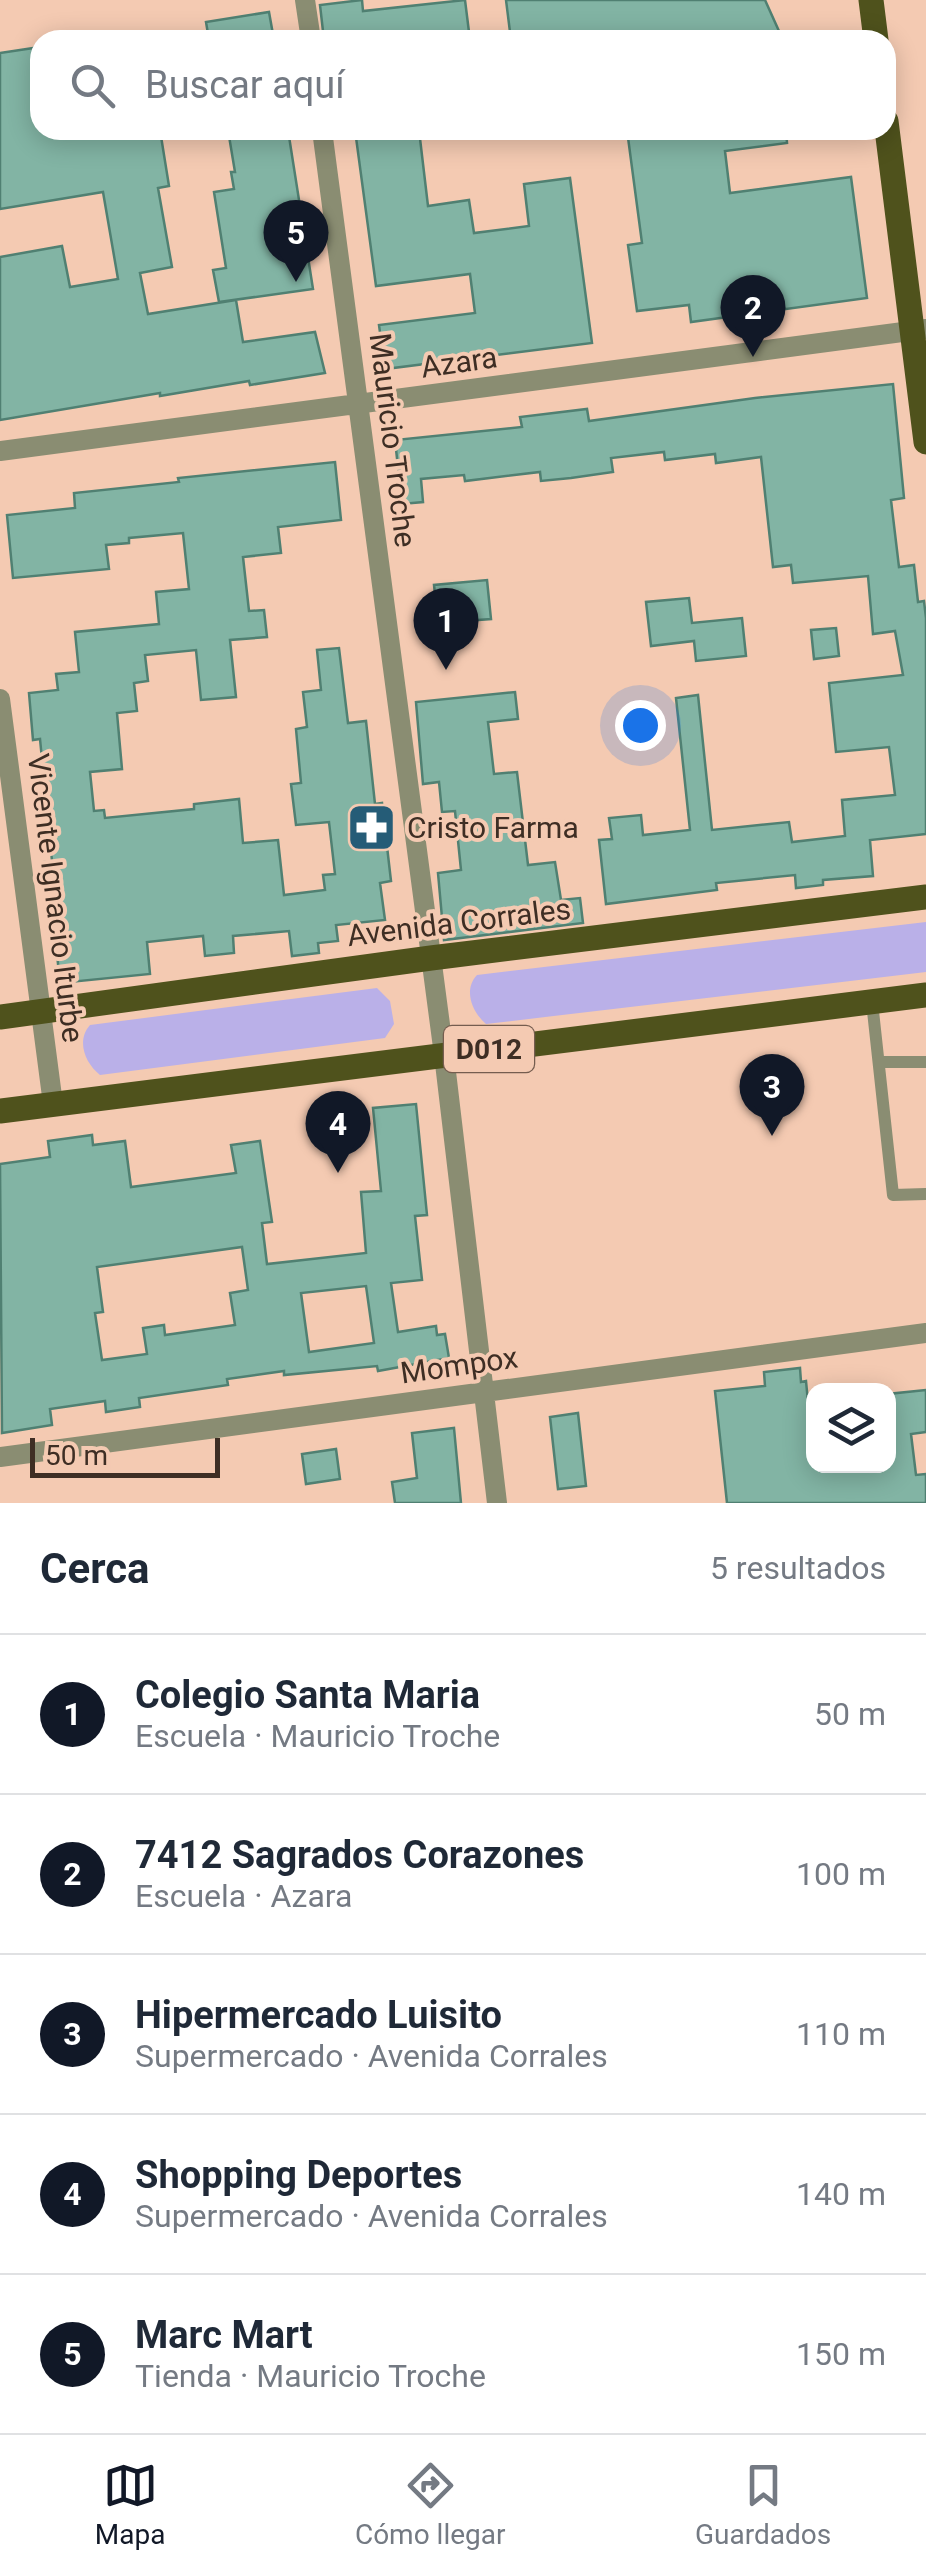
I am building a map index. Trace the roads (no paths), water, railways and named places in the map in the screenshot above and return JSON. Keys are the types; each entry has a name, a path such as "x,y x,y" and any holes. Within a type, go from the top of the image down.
{"main road":[{"path":"871,0 875,30"},
{"path":"889,140 919,330 926,442"},
{"name":"Avenida Corrales","path":"0,1017 431,958 926,898"},
{"name":"D012","path":"0,1111 926,995"}],"street":[{"path":"305,0 309,30"},
{"name":"Mauricio Troche","path":"323,140 444,1055 497,1503"},
{"name":"Azara","path":"0,451 919,330"},
{"name":"Vicente Ignacio Iturbe","path":"0,699 2,739 53,1104"},
{"name":"Mompox","path":"0,1458 926,1333"}],"lane":[{"path":"872,1002 893,1196 926,1194"},
{"path":"879,1062 926,1062"}],"place":[{"name":"Marc Mart","path":"296,282"},
{"name":"7412 Sagrados Corazones","path":"753,357"},
{"name":"Colegio Santa Maria","path":"446,670"},
{"name":"Cristo Farma","path":"372,827"},
{"name":"Hipermercado Luisito","path":"772,1136"},
{"name":"Shopping Deportes","path":"338,1173"}]}
